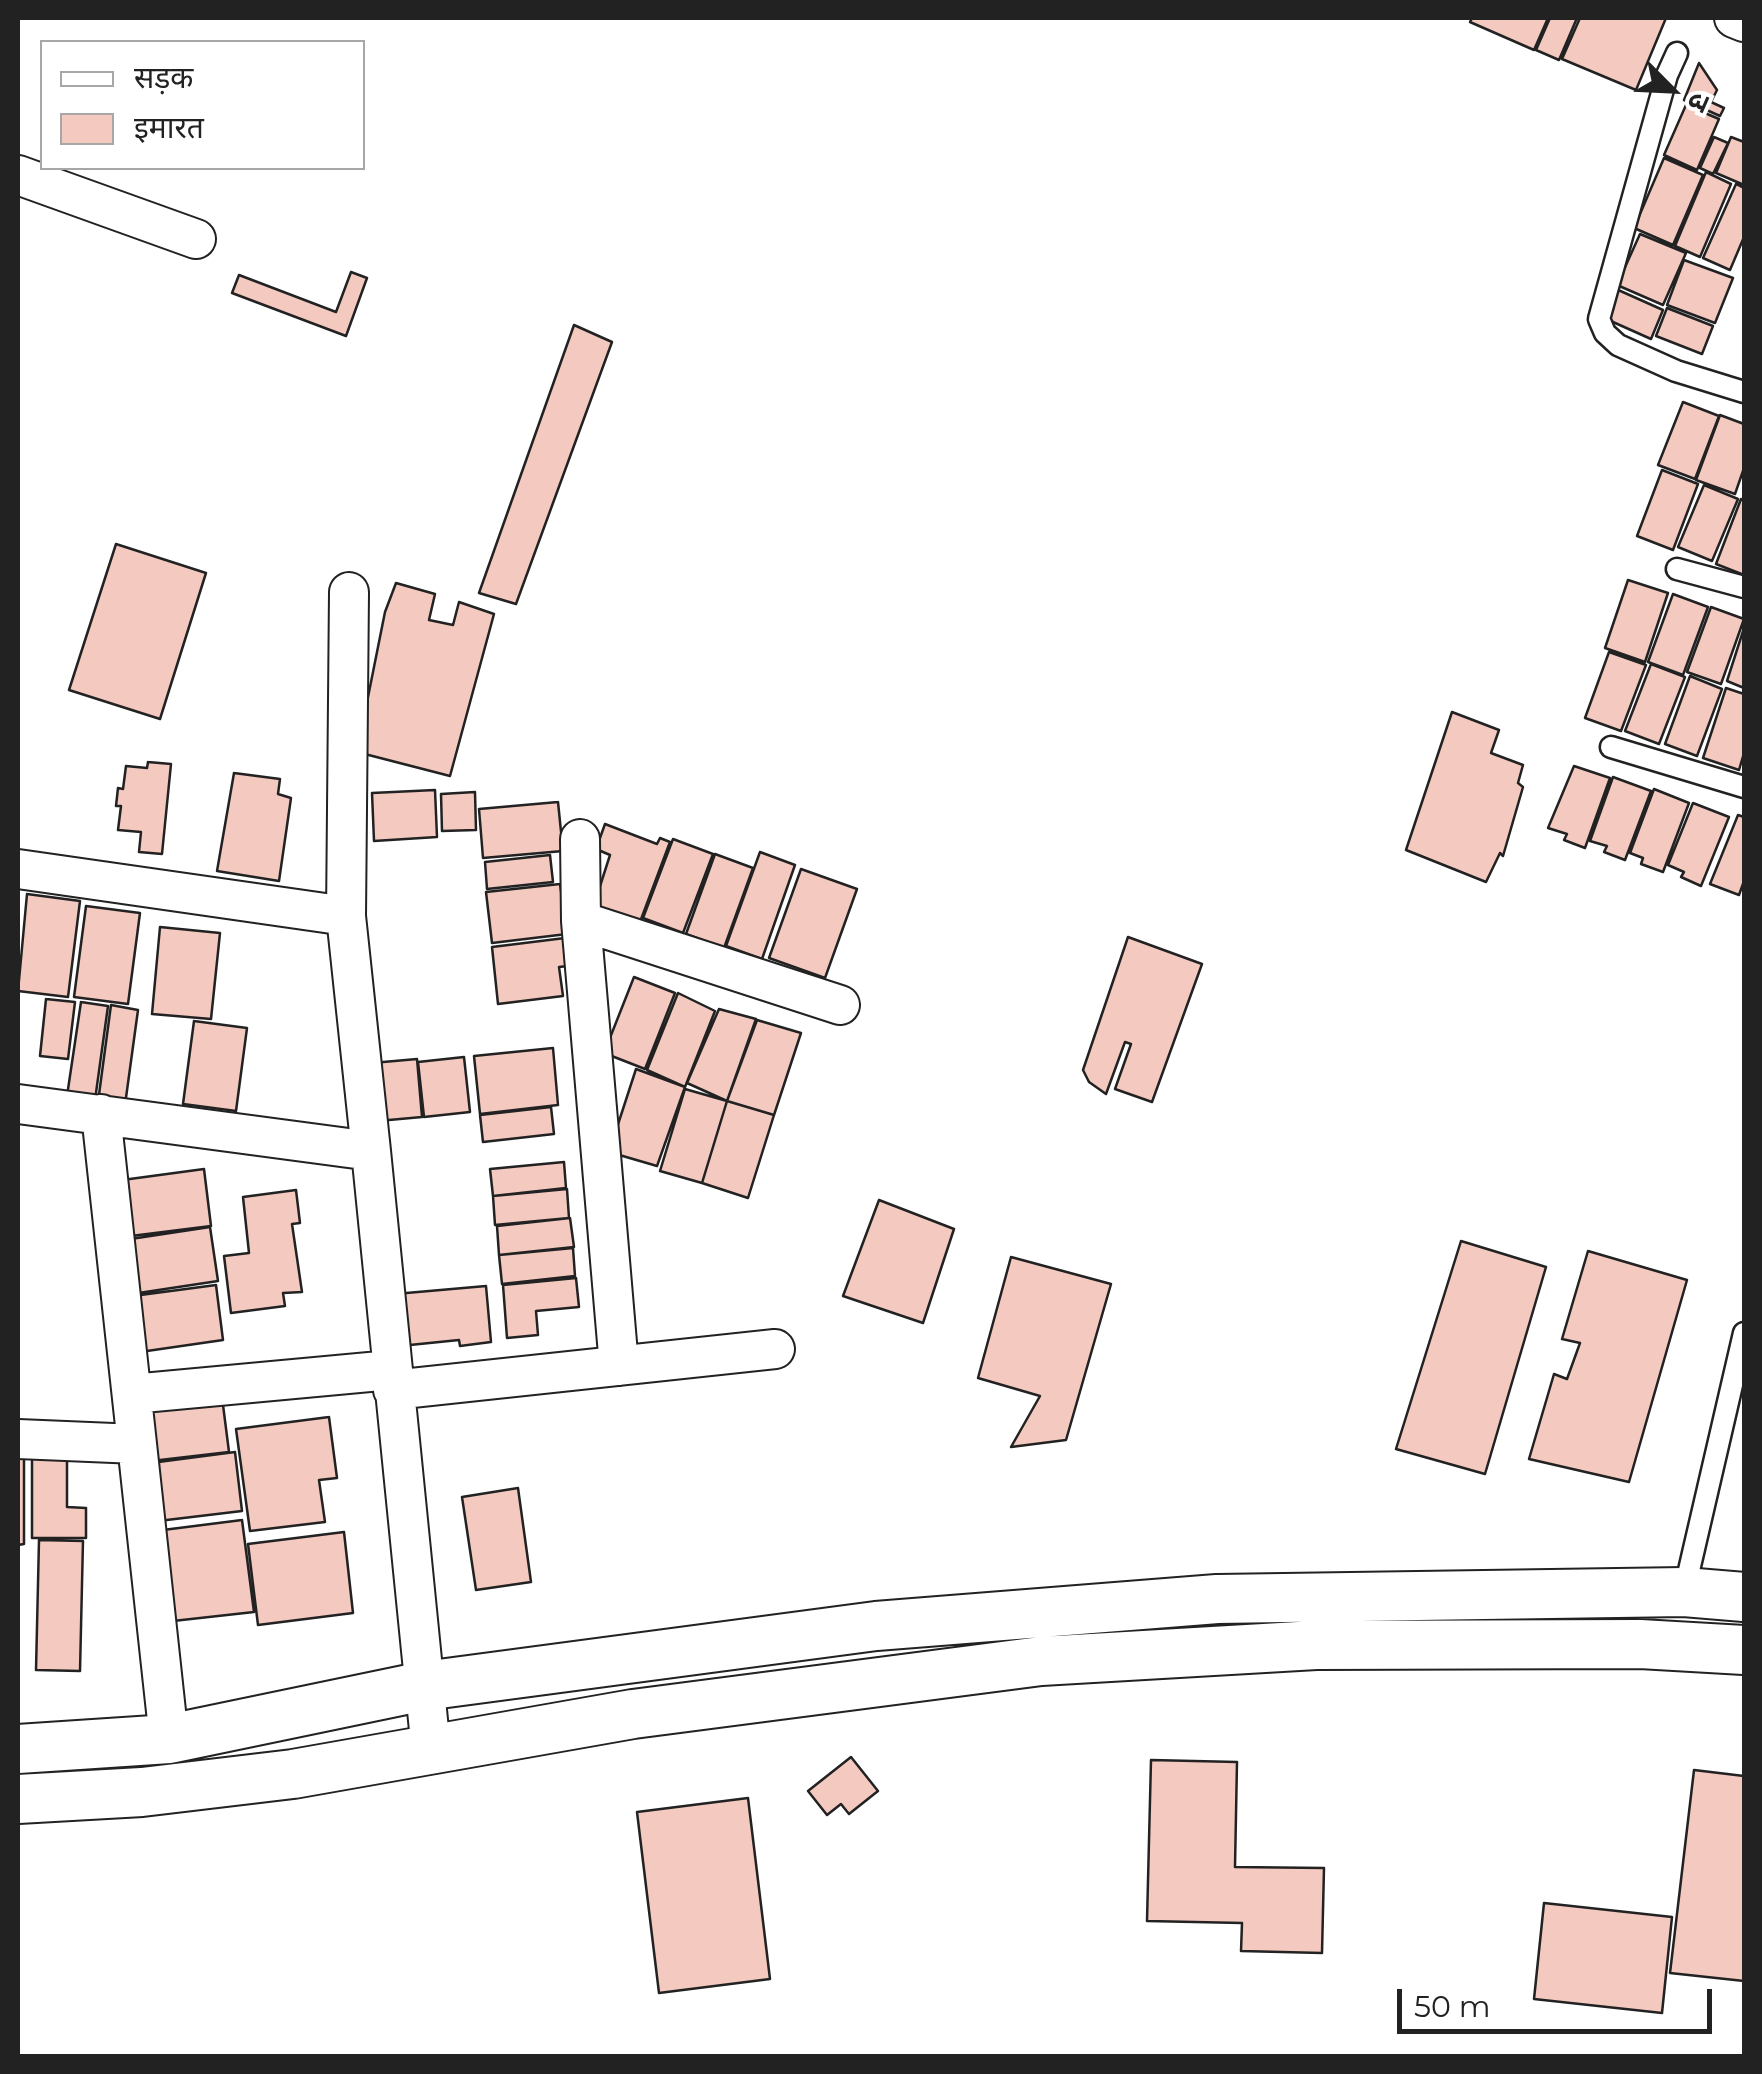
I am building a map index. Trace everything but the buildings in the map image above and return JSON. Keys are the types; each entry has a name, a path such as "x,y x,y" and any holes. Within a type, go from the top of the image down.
{"street":[{"path":"1734,18 1744,22"},
{"path":"18,175 196,239"},
{"path":"349,592 346,916 430,1750"},
{"path":"580,840 581,920 619,1366"},
{"path":"18,869 346,916"},
{"path":"581,920 840,1005"},
{"path":"18,1104 371,1151"},
{"path":"101,1114 169,1739"},
{"path":"132,1394 619,1366 775,1349"},
{"path":"18,1439 137,1444"},
{"path":"18,1749 169,1739 424,1686 876,1626 1216,1599 1684,1592 1744,1597"},
{"path":"18,1799 142,1792 274,1776 633,1714 1041,1661 1316,1645 1640,1644 1744,1650"}],"lane":[{"path":"1676,53 1599,320 1605,333 1618,344 1676,371 1744,392"},
{"path":"1676,570 1744,587"},
{"path":"1611,746 1744,788"},
{"path":"1684,1592 1744,1334"}]}
